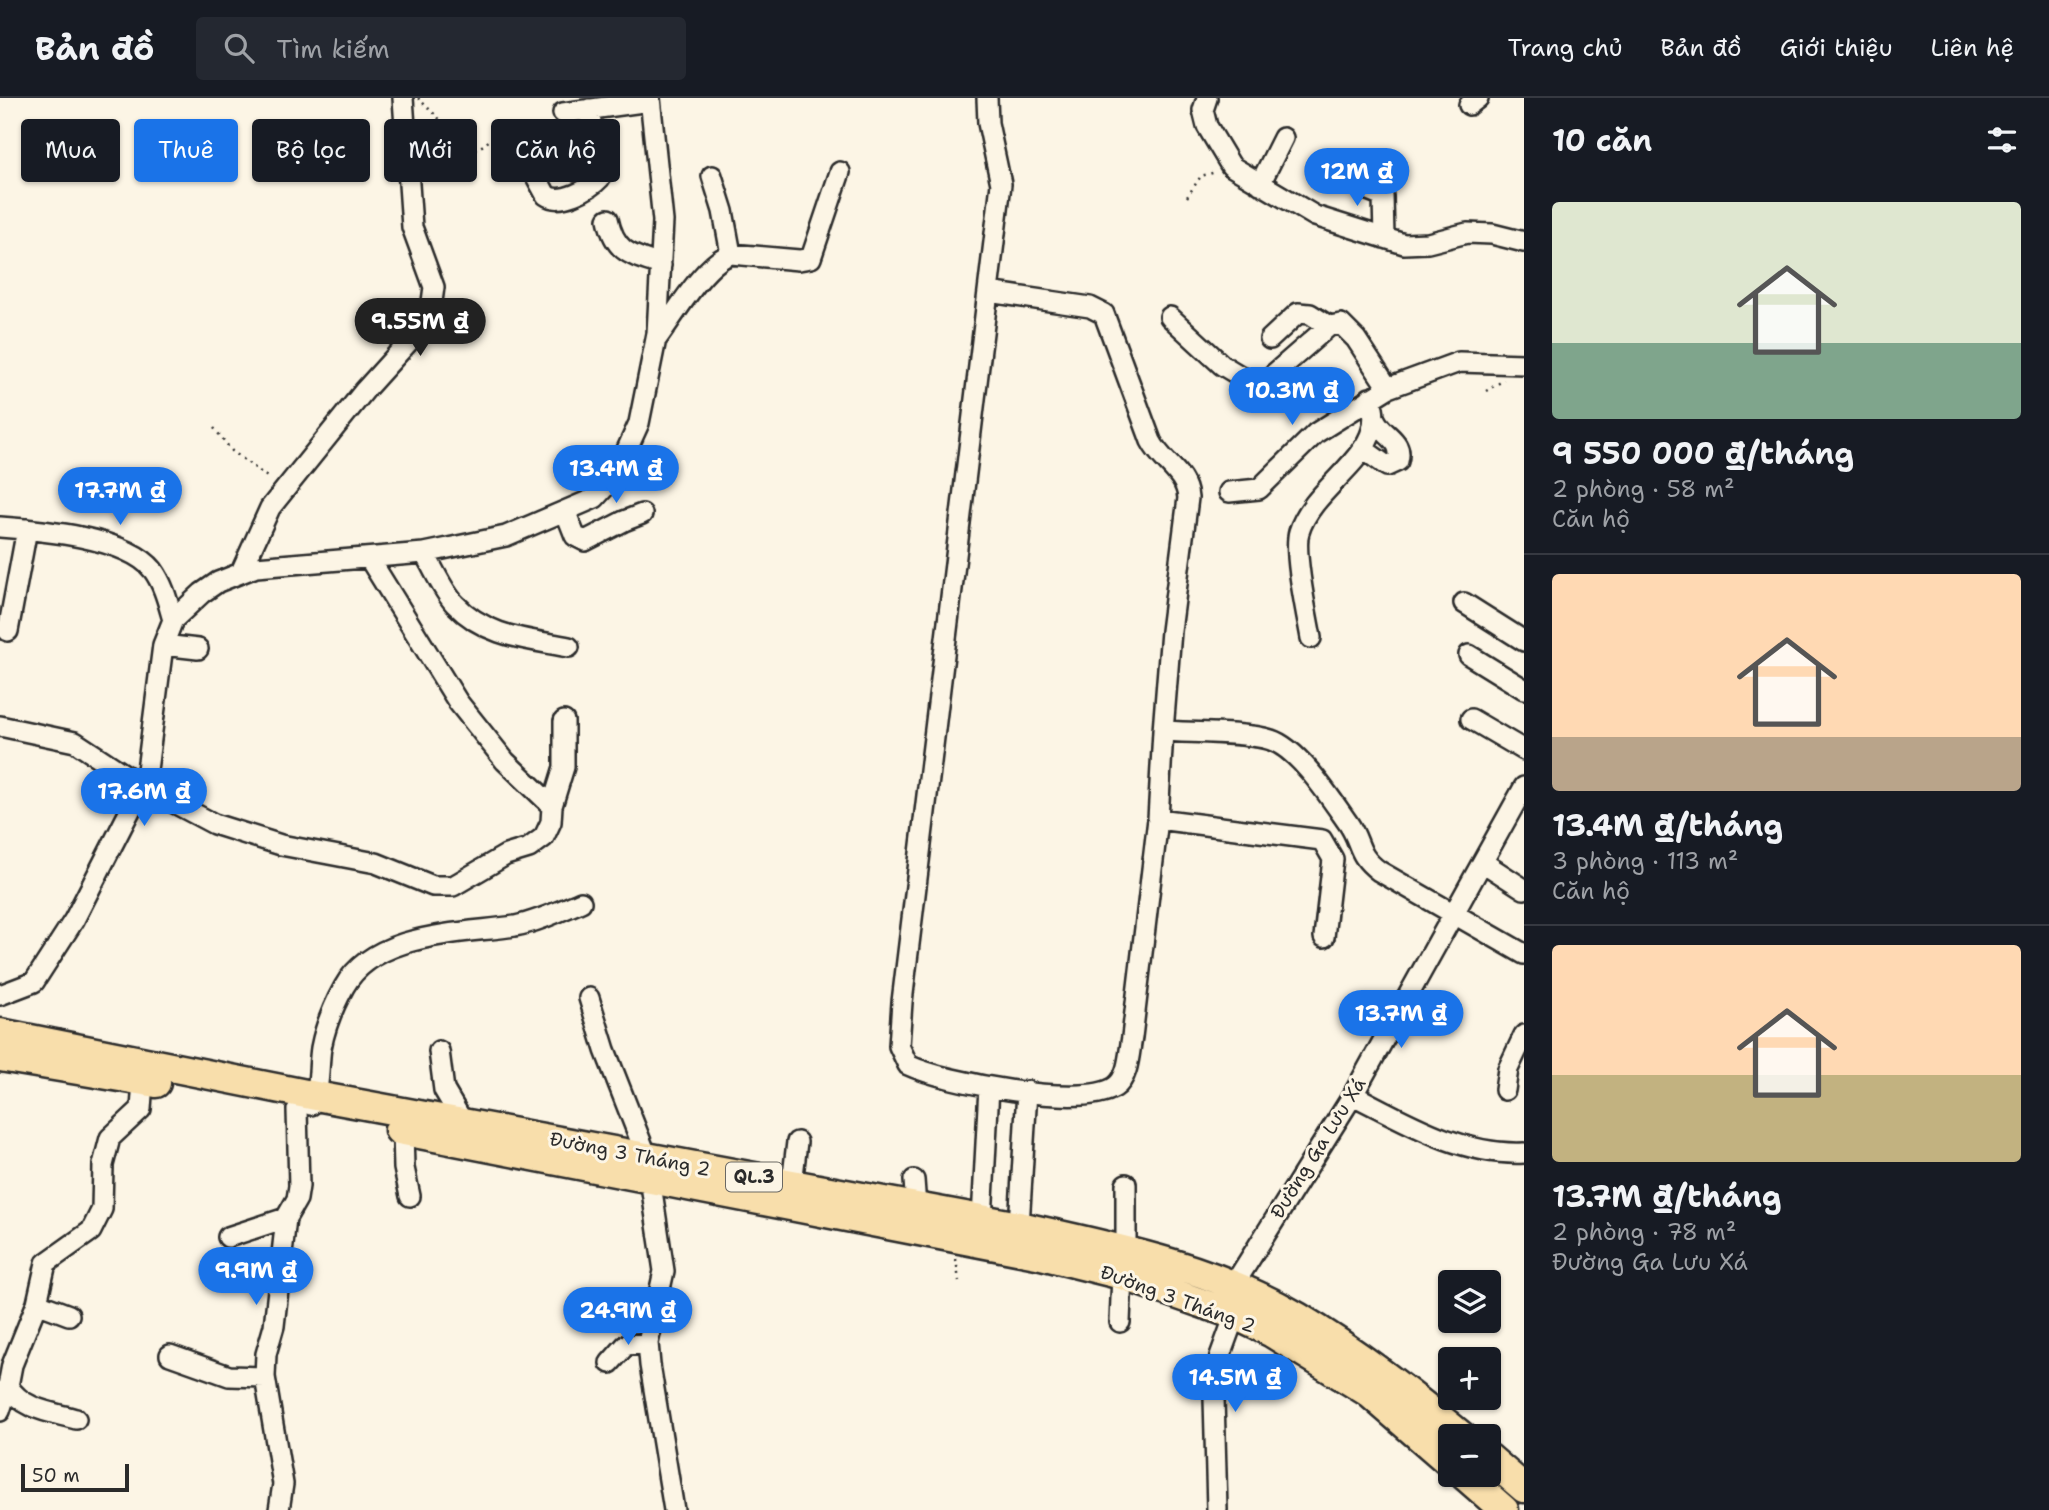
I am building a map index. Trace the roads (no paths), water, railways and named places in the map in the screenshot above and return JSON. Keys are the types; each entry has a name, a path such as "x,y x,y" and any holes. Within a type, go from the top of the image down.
{"highway":[{"name":"Đường 3 Tháng 2","path":"0,1033 403,1131 649,1168 915,1194 982,1219 1019,1226 1297,1317 1384,1374 1447,1424"},
{"name":"Đường 3 Tháng 2","path":"0,1057 307,1106 463,1122 649,1168 1037,1254 1124,1262"},
{"name":"Đường 3 Tháng 2","path":"1240,1299 1272,1333 1367,1392 1438,1453"},
{"path":"1501,1468 1524,1488"},
{"path":"1478,1487 1504,1510"}],"street":[{"path":"241,572 262,520 365,390 422,327 435,297 435,287 412,227 403,98"},
{"path":"987,98 988,123 1001,184 902,1002 900,1046 908,1065 926,1073 989,1087 1072,1096 1102,1094 1118,1085 1125,1073 1132,1037 1158,819 1171,631 1188,498 1187,486 1182,476 1157,453 1151,441 1104,314 1090,307 989,292"},
{"path":"1207,98 1204,118 1220,152 1231,166 1315,215 1410,244 1475,233 1524,242"},
{"path":"0,995 34,982 74,920 142,786 146,778 163,645 173,620 202,593 256,567 424,553 497,539 566,513 595,498 615,476 639,424 656,341 662,190 650,99 563,113"},
{"path":"589,109 591,119"},
{"path":"1256,182 1283,138"},
{"path":"656,341 717,261 731,254 799,260 811,258 840,172"},
{"path":"712,176 723,211 731,254"},
{"path":"539,182 546,195 552,199 562,199 597,182"},
{"path":"1368,190 1382,196 1384,238"},
{"path":"608,219 612,236 622,249 661,265"},
{"path":"1270,339 1298,313 1310,314 1329,326"},
{"path":"1170,317 1222,365 1252,383 1267,380 1329,326 1341,324 1346,327 1388,388"},
{"path":"1229,492 1259,489 1310,438 1388,388 1459,362 1524,364"},
{"path":"1363,449 1387,466 1398,461 1401,453 1398,445 1379,428 1370,398"},
{"path":"1311,638 1298,548 1299,531 1320,494 1363,449 1372,435 1375,419"},
{"path":"566,513 575,537 586,541 642,514"},
{"path":"0,527 83,537 121,549 152,569 166,595 173,620"},
{"path":"8,631 27,529"},
{"path":"424,553 453,603 480,626 524,639 569,647"},
{"path":"369,558 458,702 505,761 552,806"},
{"path":"1464,603 1524,641"},
{"path":"163,645 198,649"},
{"path":"1469,655 1524,689"},
{"path":"1471,719 1524,750"},
{"path":"0,726 75,742 142,786 214,824 281,845 376,863 433,886 453,886 506,855 529,848 544,837 551,822 552,806 564,767 564,721"},
{"path":"1163,731 1271,740 1288,750 1317,781 1350,826 1364,860 1524,954"},
{"name":"Đường Ga Lưu Xá","path":"1217,1510 1214,1398 1220,1356 1240,1299 1524,787"},
{"path":"1158,819 1322,840 1333,859 1324,937"},
{"path":"1333,859 1359,848"},
{"path":"1484,863 1524,889"},
{"path":"279,1510 282,1484 265,1377 266,1354 274,1326 286,1218 297,1199 307,1106 321,1046 345,984 371,957 411,942 471,929 517,925 581,902"},
{"path":"589,998 649,1168 664,1271 648,1343 674,1510"},
{"path":"1505,1090 1508,1069 1524,1035"},
{"path":"439,1051 444,1090 463,1122"},
{"path":"0,1411 12,1365 37,1303 49,1259 91,1231 102,1209 105,1151 110,1138 141,1109 143,1081"},
{"path":"982,1219 989,1087"},
{"path":"1019,1226 1027,1091"},
{"path":"1353,1095 1425,1132 1471,1147 1509,1154 1524,1153"},
{"path":"403,1131 404,1168 410,1196"},
{"path":"792,1184 797,1142"},
{"path":"1120,1322 1126,1184"},
{"path":"228,1237 286,1218"},
{"path":"37,1303 69,1315"},
{"path":"610,1363 626,1345 648,1343"},
{"path":"170,1355 229,1376 265,1377"},
{"path":"8,1386 15,1396 27,1405 76,1419"}]}
